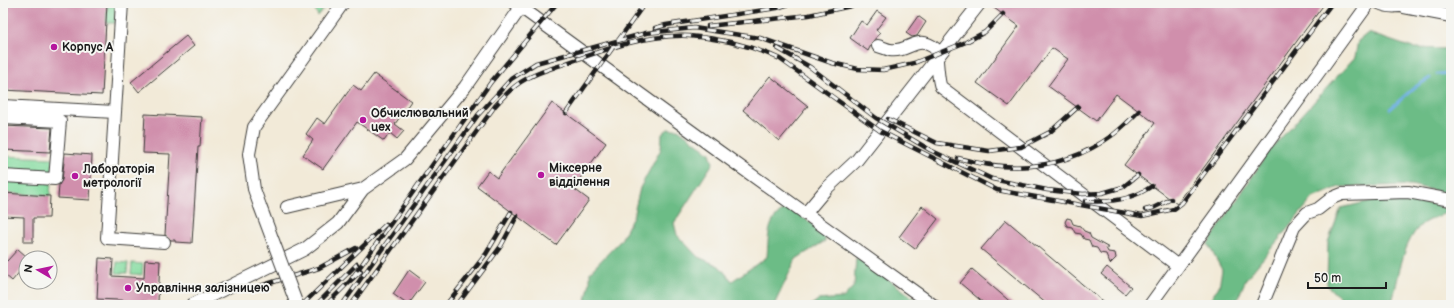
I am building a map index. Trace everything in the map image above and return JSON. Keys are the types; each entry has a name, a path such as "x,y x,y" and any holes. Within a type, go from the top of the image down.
{"street":[{"path":"122,3 107,238 164,242"},
{"path":"297,305 254,189 248,154 254,127 343,3"},
{"path":"805,214 826,189 857,160 980,3"},
{"path":"1150,305 1368,3"},
{"path":"1379,3 1384,6 1409,5 1451,16"},
{"path":"192,305 305,249 338,223 363,189 405,159 465,87 520,4 805,214 933,305"},
{"path":"878,46 891,50 902,49 919,42 929,43 936,49 940,73 938,83 941,87 1178,266"},
{"path":"3,106 115,112"},
{"path":"3,118 60,121 56,180 3,176"},
{"path":"287,207 363,189"},
{"path":"1262,305 1294,227 1307,213 1318,209 1332,198 1342,194 1408,192 1451,200"}],"green space":[{"path":"312,3 328,3 318,16"},
{"path":"107,6 115,6 115,23 106,23"},
{"path":"1368,33 1413,48 1451,49 1451,189 1441,192 1411,185 1339,187 1313,198 1246,279 1235,305 1207,305 1219,286 1222,270 1208,244 1269,151 1355,57 1358,41"},
{"path":"668,129 678,129 710,153 713,163 674,223 677,235 698,257 719,266 732,281 767,257 769,234 772,222 788,207 824,232 825,241 796,259 774,305 585,305 590,282 590,272 621,240 633,217 640,188 661,149 662,134"},
{"path":"3,156 53,158 52,175 3,173"},
{"path":"3,180 51,182 50,196 3,193"},
{"path":"1375,200 1433,204 1451,211 1423,223 1414,233 1405,252 1391,305 1355,304 1341,298 1327,285 1328,242 1341,208"},
{"path":"856,258 869,265 923,305 811,305 818,300 843,298 854,286"},
{"path":"117,262 128,263 127,273 116,273"},
{"path":"132,263 143,264 142,275 131,274"}],"building":[{"name":"Корпус А","path":"3,3 107,3 102,95 3,90"},
{"path":"987,3 1325,3 1177,204 1124,165 1155,123 1116,94 1096,121 1048,86 1068,59 1052,48 1009,106 977,83 1019,26"},
{"path":"877,11 886,17 876,30 880,33 873,41 868,51 850,38 861,21 867,25"},
{"path":"918,16 926,22 917,36 912,37 906,33"},
{"path":"186,36 194,46 139,92 131,82"},
{"name":"Обчислювальний цех","path":"374,74 411,101 395,124 404,131 397,139 390,133 384,141 357,122 323,169 303,155 313,140 306,134 317,118 325,124 353,85 361,91"},
{"path":"770,76 808,106 779,141 743,110"},
{"name":"Міксерне відділення","path":"552,103 606,143 573,188 589,200 556,245 477,186 488,171 497,178"},
{"path":"145,114 202,117 200,147 198,147 192,243 175,242 175,240 171,240 165,235 170,154 143,153"},
{"path":"3,126 52,128 50,152 3,150"},
{"name":"Лабораторія метрології","path":"65,153 92,155 90,200 58,198"},
{"path":"3,193 50,196 49,218 33,218 33,242 24,242 24,217 3,216"},
{"path":"922,206 938,219 915,249 899,237"},
{"path":"1067,218 1071,219 1073,224 1080,226 1084,231 1089,233 1091,238 1109,248 1106,248 1108,252 1115,253 1116,258 1110,264 1106,254 1100,253 1097,248 1092,247 1089,240 1084,239 1081,234 1075,233 1072,227 1067,226 1065,222"},
{"path":"1006,220 1107,305 1048,305 981,249"},
{"path":"18,249 19,250 18,274 12,281 3,273 3,258 7,261"},
{"name":"Управління залізницею","path":"99,258 113,259 112,276 144,278 145,260 160,261 158,302 97,299"},
{"path":"1107,267 1131,287 1125,294 1101,274"},
{"path":"972,269 1014,305 986,305 960,283"},
{"path":"409,270 425,282 408,305 393,294"}],"waterway":[{"path":"1437,74 1451,73"},
{"path":"1390,109 1415,87 1430,78"}],"railway":[{"path":"361,271 350,281 491,82 557,3"},
{"path":"566,113 645,3"},
{"path":"655,28 777,8 792,3"},
{"path":"708,26 809,15 865,3"},
{"path":"351,305 495,106 515,86 538,73 609,48 641,40 673,36 689,36 735,43 780,59 880,131 997,190 1142,216 1174,209 1182,203 1332,3"},
{"path":"342,305 478,115 511,79 536,63 646,33 694,28 760,38 832,63 858,69 883,70 914,63 966,42 985,32 1003,14"},
{"path":"777,48 810,67 876,118 930,150 992,179 1047,190 1083,194 1102,193 1123,187 1138,175"},
{"path":"888,119 937,143 989,151 1021,147 1050,132 1078,107"},
{"path":"958,158 999,166 1020,167 1059,161 1078,155 1096,146 1114,134 1139,111"},
{"path":"1085,201 1120,200 1136,195 1152,186"},
{"path":"1145,210 1153,208 1171,199"},
{"path":"446,305 486,254 511,212"},
{"path":"457,305 501,246 517,216"},
{"path":"302,305 386,224"},
{"path":"257,287 319,268 356,248"},
{"path":"316,305 357,264"},
{"path":"326,305 350,281"}],"place":[{"name":"Корпус А","path":"54,47"},
{"name":"Обчислювальний цех","path":"363,120"},
{"name":"Міксерне відділення","path":"541,175"},
{"name":"Лабораторія метрології","path":"75,176"},
{"name":"Управління залізницею","path":"128,288"}]}
